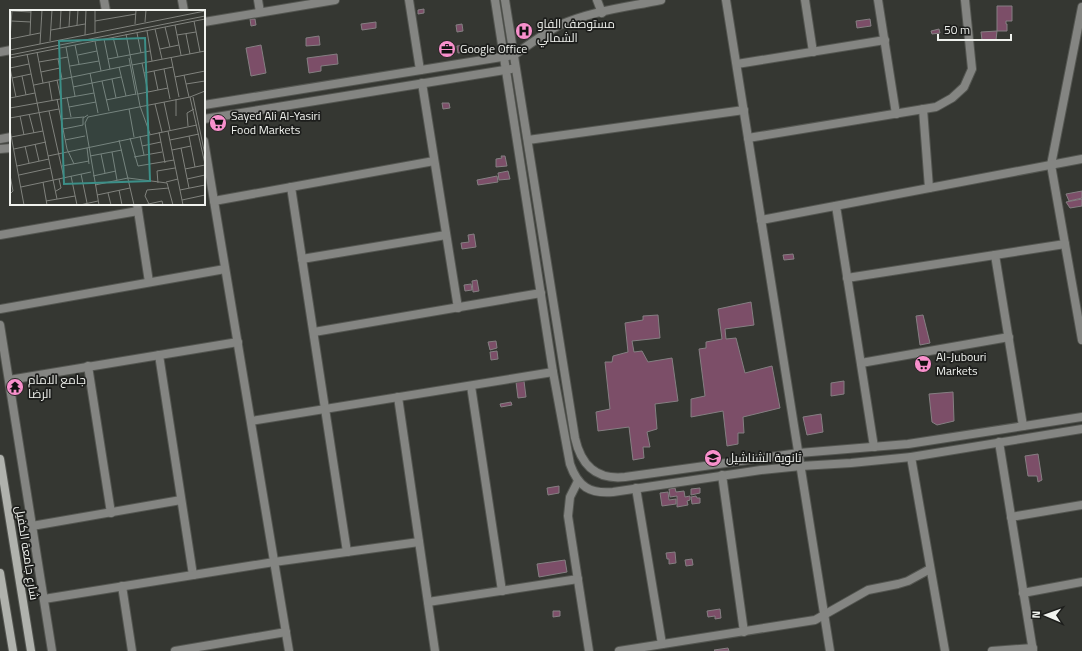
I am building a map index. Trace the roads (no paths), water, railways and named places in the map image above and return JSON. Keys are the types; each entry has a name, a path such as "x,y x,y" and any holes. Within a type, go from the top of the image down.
{"main road":[{"name":"شارع جامعة الكفيل","path":"0,459 31,651"},
{"path":"0,573 12,651"}],"street":[{"path":"104,0 106,10"},
{"path":"182,0 184,10"},
{"path":"258,0 260,12"},
{"path":"205,22 335,0"},
{"path":"409,0 420,70"},
{"path":"495,0 541,293 570,464 578,481 586,488 594,492 612,492 722,475 801,466 911,457 1082,429"},
{"path":"505,0 576,438 582,457 588,466 596,472 615,478 799,453 874,447 951,438 1082,416"},
{"path":"597,0 602,13"},
{"path":"205,105 514,55 542,35 583,17 661,0"},
{"path":"726,0 830,651"},
{"path":"805,0 813,52"},
{"path":"878,0 896,114"},
{"path":"748,138 936,107 952,98 964,87 972,69 965,0"},
{"path":"1082,7 1051,165 1082,340"},
{"path":"737,64 885,40"},
{"path":"0,52 10,50"},
{"path":"205,119 516,68"},
{"path":"422,83 458,308"},
{"path":"923,109 929,188"},
{"path":"528,140 744,110"},
{"path":"0,139 10,137"},
{"path":"205,147 289,651"},
{"path":"0,149 10,148"},
{"path":"762,220 1082,160"},
{"path":"214,201 434,161"},
{"path":"291,187 347,552"},
{"path":"836,206 874,447"},
{"path":"0,234 137,207 149,282"},
{"path":"302,258 446,235"},
{"path":"847,278 1065,244"},
{"path":"995,255 1024,426"},
{"path":"0,309 225,269"},
{"path":"314,332 541,293"},
{"path":"0,325 52,651"},
{"path":"860,363 1009,337"},
{"path":"9,380 238,342"},
{"path":"159,355 193,575"},
{"path":"88,366 110,513"},
{"path":"251,421 554,372"},
{"path":"471,386 502,591"},
{"path":"398,397 435,650 426,651"},
{"path":"992,651 1033,649 999,442"},
{"path":"911,457 944,651"},
{"path":"722,475 744,632"},
{"path":"578,481 570,497 568,506 569,525 589,651"},
{"path":"636,488 662,644"},
{"path":"32,526 181,500"},
{"path":"1011,517 1082,505"},
{"path":"44,599 274,562 419,542"},
{"path":"619,651 816,620 868,590 903,582 930,569"},
{"path":"428,602 578,579"},
{"path":"1023,593 1082,582"},
{"path":"122,586 132,651"},
{"path":"174,651 208,648 286,632"}],"place":[{"name":"مستوصف الفاو الشمالي","path":"524,31"},
{"name":"Google Office","path":"447,49"},
{"name":"Sayed Ali Al-Yasiri Food Markets","path":"218,123"},
{"name":"Al-Jubouri Markets","path":"923,364"},
{"name":"جامع الامام الرضا","path":"15,387"},
{"name":"ثانوية الشناشيل","path":"713,458"}]}
